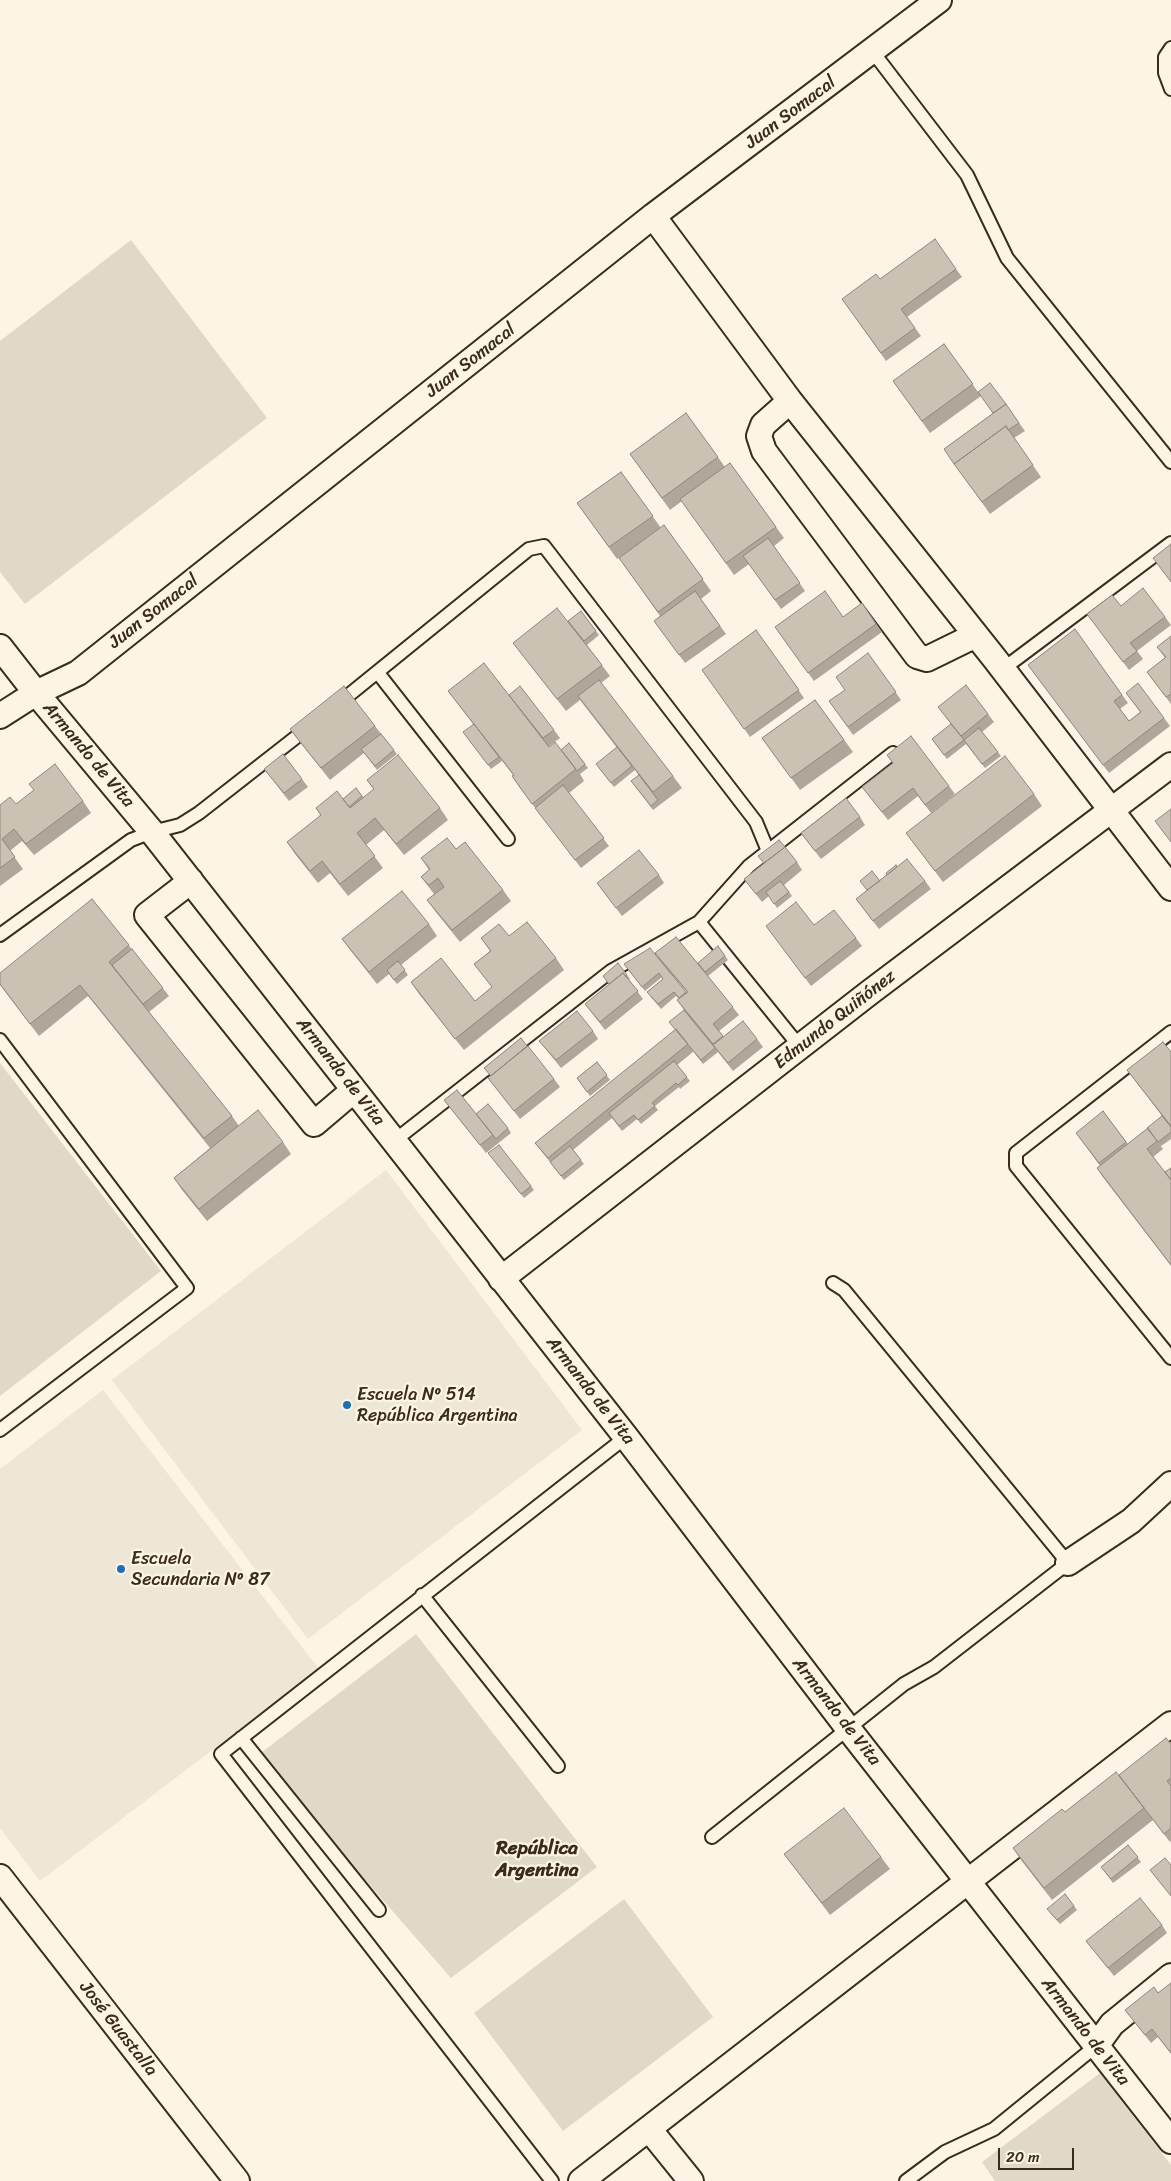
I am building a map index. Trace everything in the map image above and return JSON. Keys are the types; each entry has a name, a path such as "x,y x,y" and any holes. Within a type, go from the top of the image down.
{"street":[{"name":"Juan Somacal","path":"0,716 36,693 78,673 653,216 939,0"},
{"path":"653,216 790,400 976,635 1171,888"},
{"path":"790,400 763,425 759,436 764,451 916,656 927,659 976,635"},
{"name":"Armando de Vita","path":"0,647 191,881 501,1279 626,1436 847,1727 969,1880 1171,2141"},
{"name":"Edmundo Quiñónez","path":"501,1279 800,1047 1171,765"},
{"path":"191,881 147,915 314,1124 354,1090"},
{"path":"1068,1563 1131,1521 1171,1484"},
{"path":"581,2181 1171,1724"},
{"name":"José Guastalla","path":"4,1891 237,2181"},
{"path":"1096,2046 1112,2024 1171,1976"},
{"path":"649,2129 691,2181"}],"lane":[{"path":"1171,48 1165,57 1165,73 1171,89"},
{"path":"872,52 968,175 1007,258 1171,462"},
{"path":"1003,670 1171,543"},
{"path":"331,709 378,673 529,549 544,546 756,822 768,851"},
{"path":"378,673 508,839"},
{"path":"0,935 131,840 152,832 180,825 199,813 316,722"},
{"path":"394,1141 611,971 699,922 749,866 894,753"},
{"path":"699,922 800,1047"},
{"path":"1171,1032 1016,1153 1016,1166 1171,1358"},
{"path":"0,1040 187,1288 0,1430"},
{"path":"712,1837 847,1727 904,1684 934,1667 1068,1563 844,1290 833,1284"},
{"path":"552,2181 221,1754 626,1436"},
{"path":"422,1595 558,1766"},
{"path":"241,1738 379,1910"},
{"path":"906,2181 945,2152 994,2129 1096,2046"}],"shaded area":[{"path":"131,240 267,418 25,604 0,572 0,341"},
{"path":"0,1063 161,1271 0,1396"},
{"name":"Escuela Nº 514 República Argentina","path":"386,1170 582,1430 308,1639 112,1380"},
{"name":"Escuela Secundaria Nº 87","path":"103,1390 319,1669 40,1881 0,1828 0,1469"},
{"path":"416,1634 597,1867 451,1978 257,1756"},
{"path":"624,1899 713,2017 563,2131 474,2013"},
{"path":"1100,2073 1171,2165 1171,2181 995,2181 982,2162"}],"building":[{"path":"935,239 956,269 901,309 915,328 881,353 842,299 876,274 880,279"},
{"path":"944,344 973,384 922,421 893,381"},
{"path":"990,383 1006,404 993,413 978,392"},
{"path":"1006,404 1019,423 1008,430 1006,426 954,464 944,449"},
{"path":"686,413 718,457 662,498 630,454"},
{"path":"1006,426 1033,465 982,502 954,464"},
{"path":"730,463 776,527 726,563 680,499"},
{"path":"621,472 653,516 609,547 577,503"},
{"path":"664,525 703,579 658,612 619,558"},
{"path":"768,538 800,583 775,600 743,556"},
{"path":"1171,544 1171,582 1153,558"},
{"path":"1143,588 1165,617 1130,643 1137,651 1123,662 1087,614 1112,595 1121,606"},
{"path":"695,591 720,626 679,655 654,621"},
{"path":"825,591 843,617 862,603 876,624 808,673 775,627"},
{"path":"557,608 602,665 557,699 513,643"},
{"path":"581,611 596,631 584,641 568,621"},
{"path":"1075,629 1122,695 1114,701 1129,721 1141,712 1126,693 1138,683 1164,718 1103,765 1028,665"},
{"path":"756,630 799,690 744,729 702,670"},
{"path":"1171,636 1171,694 1166,697 1147,672 1166,657 1157,647"},
{"path":"868,653 896,692 848,727 829,701 845,690 836,677"},
{"path":"484,663 549,747 555,742 576,769 532,804 512,776 514,775 448,691"},
{"path":"599,680 673,776 653,792 578,696"},
{"path":"966,685 988,714 961,736 938,707"},
{"path":"344,686 375,726 321,768 290,729"},
{"path":"520,686 554,730 543,738 509,695"},
{"path":"815,700 844,740 791,778 762,738"},
{"path":"474,724 499,757 488,765 463,732"},
{"path":"951,724 964,740 944,755 932,739"},
{"path":"979,728 998,752 982,764 964,740"},
{"path":"381,734 394,750 375,766 361,749"},
{"path":"911,736 949,786 925,805 913,788 882,812 862,787 893,763 887,755"},
{"path":"569,743 585,764 577,771 561,750"},
{"path":"617,747 632,766 611,783 596,764"},
{"path":"283,754 302,779 284,793 264,769"},
{"path":"398,755 440,808 396,844 375,818 357,833 375,856 340,884 322,861 310,871 287,842 321,815 316,808 337,791 350,808 374,789 367,780"},
{"path":"1005,756 1034,794 935,871 906,833"},
{"path":"55,764 83,801 26,844 14,829 2,839 15,857 0,868 0,805 10,797 16,804 34,790 29,784"},
{"path":"639,775 658,800 651,806 631,781"},
{"path":"563,785 604,838 575,860 535,808"},
{"path":"356,788 362,796 349,807 343,799"},
{"path":"846,798 860,817 815,851 801,833"},
{"path":"1171,809 1171,842 1155,821"},
{"path":"447,838 456,849 465,842 503,890 452,930 427,900 444,887 438,878 429,885 421,877 430,869 421,858"},
{"path":"779,840 785,847 764,863 758,856"},
{"path":"785,847 797,862 756,894 744,879"},
{"path":"639,850 659,875 616,908 597,883"},
{"path":"907,859 925,881 873,921 856,899"},
{"path":"896,865 897,867 887,875 886,873"},
{"path":"872,871 880,881 867,890 860,881"},
{"path":"780,881 789,892 774,904 766,892"},
{"path":"402,891 429,924 369,972 342,939"},
{"path":"92,899 129,945 109,962 232,1116 204,1138 80,985 30,1024 0,984 0,973"},
{"path":"796,902 814,925 834,910 856,938 805,978 766,926"},
{"path":"527,922 556,958 455,1039 411,982 441,958 475,1001 492,987 474,964 491,951 481,938 499,924 509,936"},
{"path":"676,937 733,1007 713,1024 723,1036 713,1044 677,1000 688,992 655,953"},
{"path":"718,946 725,956 705,972 698,963"},
{"path":"650,948 686,992 679,998 674,992 658,1004 647,992 663,979 659,973 642,987 624,964"},
{"path":"132,949 163,988 143,1004 112,965"},
{"path":"398,961 405,970 394,980 387,970"},
{"path":"618,963 627,975 626,977 623,973 609,984 603,976"},
{"path":"623,973 638,991 600,1022 585,1004"},
{"path":"684,1010 715,1048 701,1060 669,1022"},
{"path":"577,1011 593,1031 556,1060 539,1041"},
{"path":"743,1021 757,1039 728,1063 713,1045"},
{"path":"676,1029 688,1044 548,1158 535,1143"},
{"path":"521,1038 527,1046 491,1076 484,1068"},
{"path":"1163,1042 1171,1052 1171,1126 1127,1070"},
{"path":"528,1046 554,1079 514,1111 488,1078"},
{"path":"674,1061 687,1077 678,1085 676,1083 652,1103 655,1106 638,1120 634,1115 619,1126 609,1113"},
{"path":"597,1062 607,1075 587,1092 577,1078"},
{"path":"457,1090 493,1135 480,1145 444,1100"},
{"path":"488,1104 508,1128 496,1139 476,1114"},
{"path":"258,1110 283,1142 199,1209 174,1178"},
{"path":"1103,1111 1126,1142 1099,1163 1076,1133"},
{"path":"1162,1116 1171,1127 1171,1132 1158,1142 1147,1128"},
{"path":"1148,1128 1157,1141 1147,1149 1171,1180 1171,1265 1097,1168"},
{"path":"499,1145 531,1186 521,1194 488,1153"},
{"path":"570,1146 581,1160 561,1176 550,1162"},
{"path":"1171,1168 1171,1180 1165,1172"},
{"path":"1166,1738 1171,1744 1171,1778 1167,1781 1171,1786 1171,1828 1164,1834 1119,1775"},
{"path":"1116,1772 1144,1808 1044,1888 1013,1848 1062,1809 1065,1812"},
{"path":"844,1808 881,1857 822,1903 784,1854"},
{"path":"1128,1845 1138,1857 1111,1879 1101,1867"},
{"path":"1165,1858 1171,1865 1171,1896 1150,1870"},
{"path":"1065,1894 1074,1906 1057,1920 1047,1909"},
{"path":"1140,1898 1162,1925 1108,1968 1086,1941"},
{"path":"1171,1983 1171,2053 1152,2029 1145,2035 1125,2010 1154,1987 1158,1993"}],"place":[{"name":"Escuela Nº 514 República Argentina","path":"347,1405"},
{"name":"Escuela Secundaria Nº 87","path":"121,1569"}],"district":[{"name":"República Argentina","path":"537,1860"}]}
